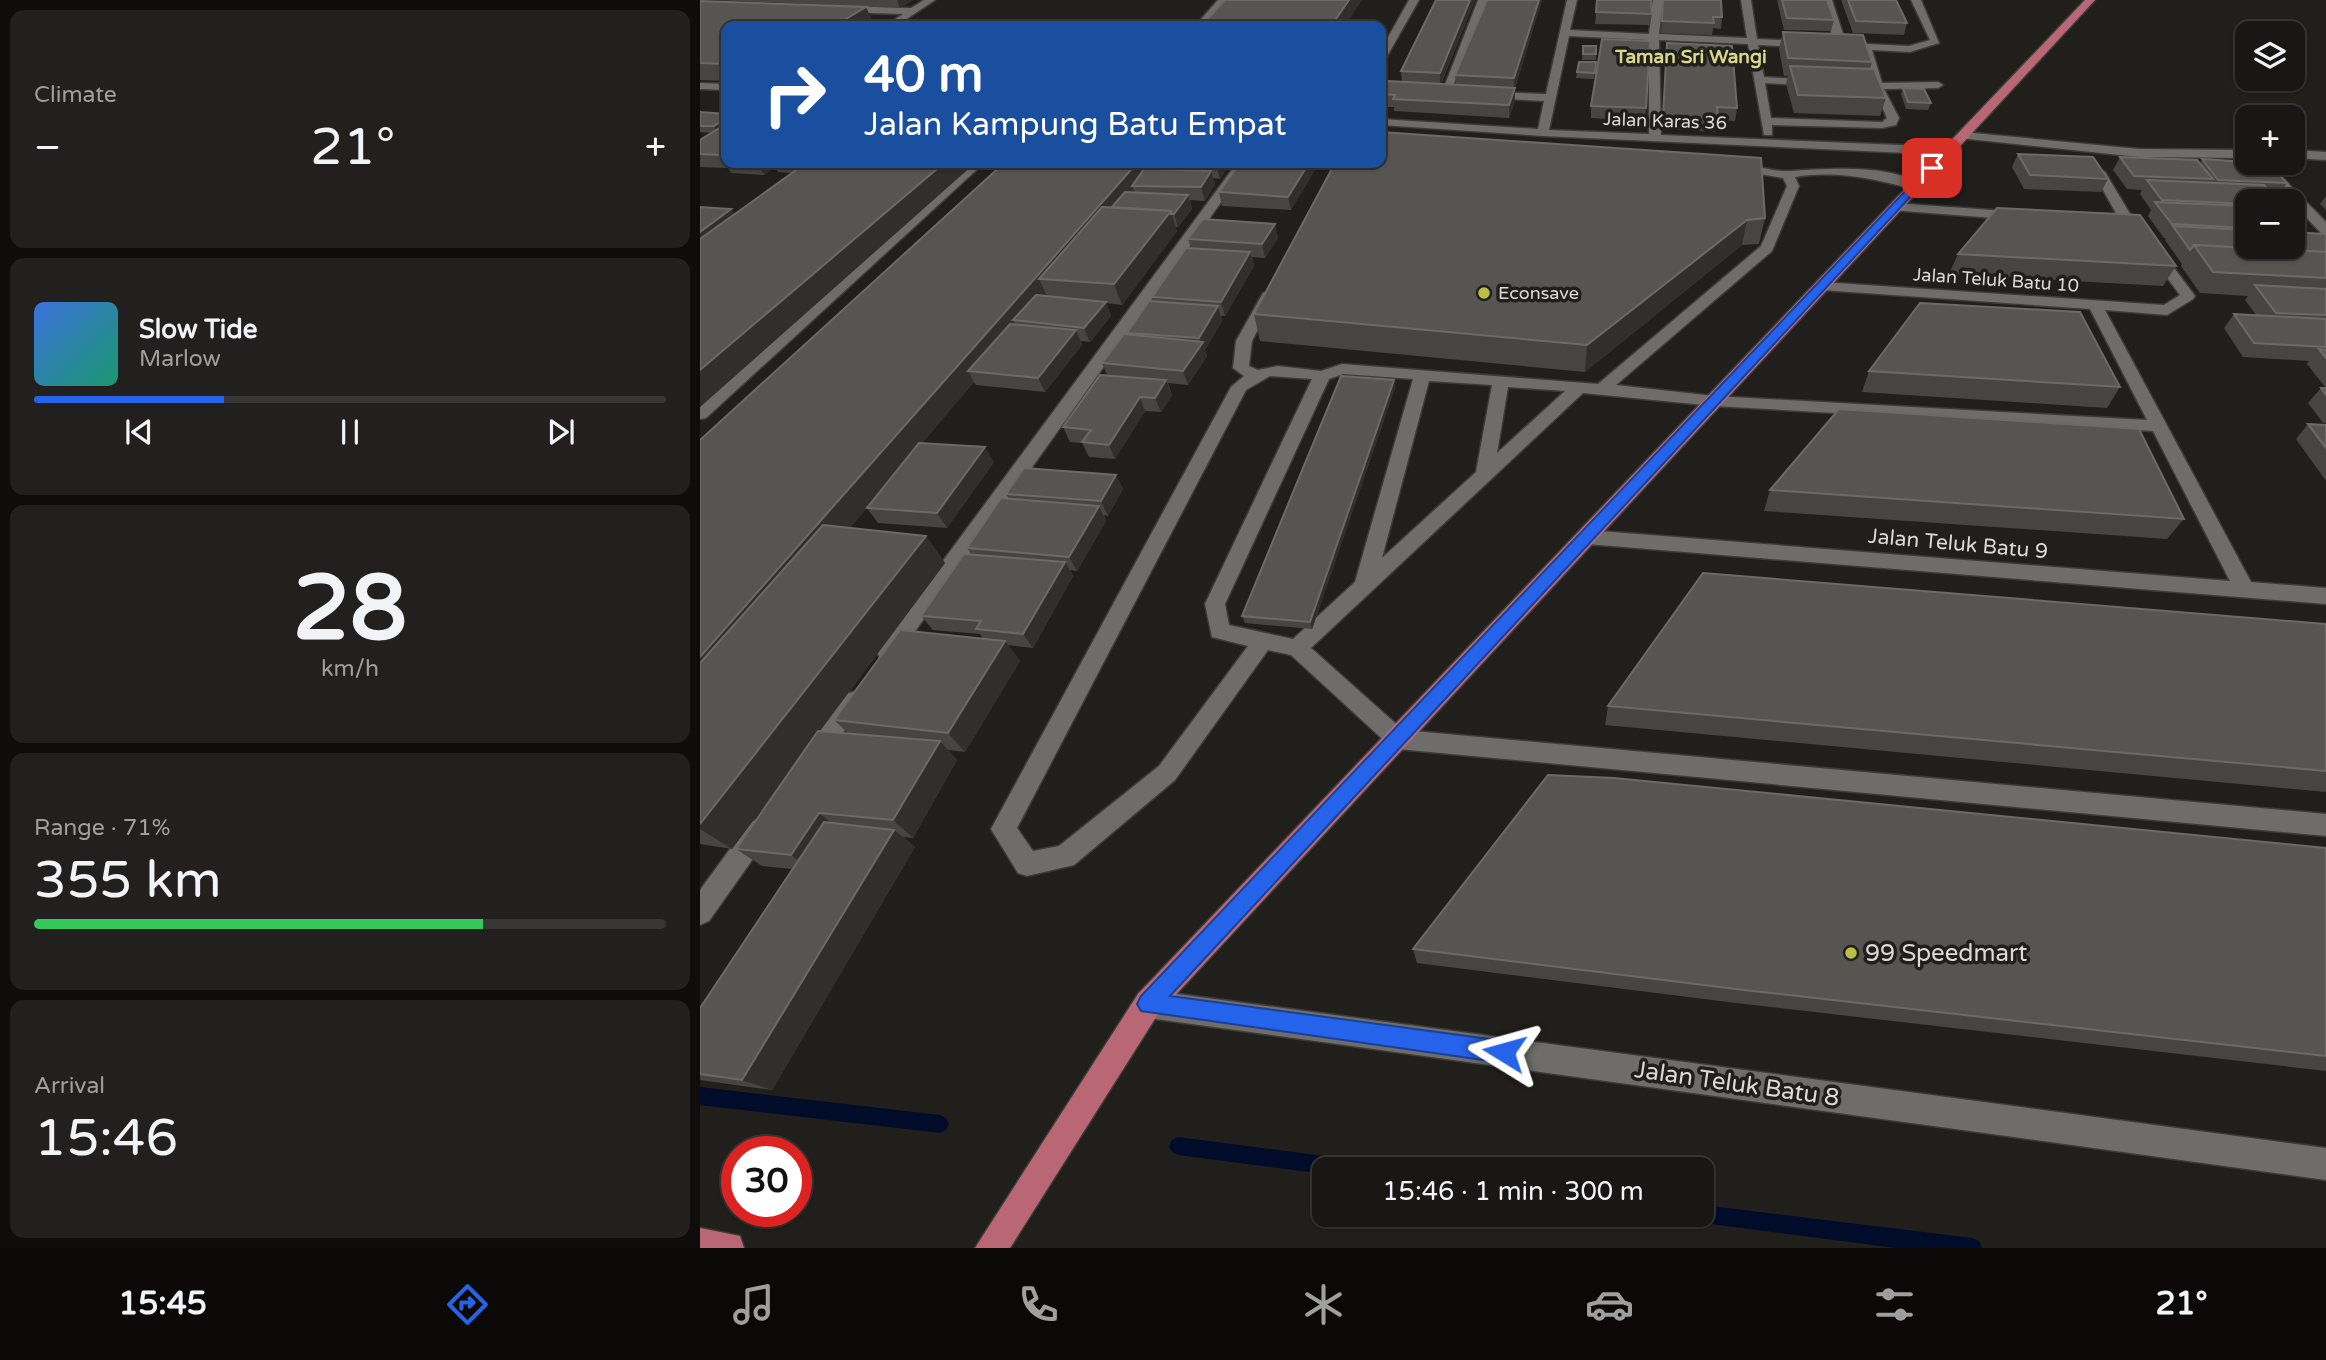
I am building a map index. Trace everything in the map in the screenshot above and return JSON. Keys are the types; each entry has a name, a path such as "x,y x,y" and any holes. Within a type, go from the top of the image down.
{"main road":[{"path":"991,1248 1148,1004 2090,0"},
{"path":"700,1244 727,1248"}],"street":[{"path":"833,18 900,20 930,0"},
{"path":"1204,21 1223,0"},
{"path":"1386,49 1414,0"},
{"path":"1445,93 1483,0"},
{"path":"1543,133 1572,0"},
{"path":"1655,138 1654,37 1658,0"},
{"path":"1746,0 1770,142"},
{"path":"1827,0 1842,46"},
{"path":"1829,45 1910,49 1936,41 1916,0"},
{"path":"820,8 913,11"},
{"path":"1565,33 1816,45"},
{"path":"1766,121 1882,125 1892,123 1893,118 1878,87 1866,47"},
{"path":"1759,80 1825,84"},
{"path":"1852,85 1938,85"},
{"path":"700,86 721,88"},
{"path":"1432,92 1458,93"},
{"path":"1471,94 1551,98"},
{"name":"Jalan Karas 36","path":"1386,122 1543,133 1949,151"},
{"path":"1963,136 2139,153 2235,154"},
{"path":"2305,155 2326,156"},
{"path":"1720,165 1762,168 1788,175 1811,170 1848,169 1916,186"},
{"path":"700,414 972,168"},
{"path":"878,666 1239,168"},
{"name":"Jalan Teluk Batu 10","path":"1822,286 2167,310 2188,296 2159,259 2147,237 2122,223 2099,172"},
{"path":"1602,389 1767,248 1793,186 1788,175"},
{"path":"2273,175 2326,230"},
{"path":"1896,207 2033,217"},
{"path":"1254,374 1241,368 1244,341 1275,282"},
{"path":"2096,307 2245,590"},
{"path":"1263,641 1167,773 1065,856 1027,864 1003,829 1239,387 1254,374 1273,369 1322,376 1342,369 1579,387 1714,401 2159,426"},
{"path":"1363,587 1422,375"},
{"path":"1322,376 1215,604 1219,631 1297,648 1398,739 2326,825"},
{"path":"1484,476 1501,381"},
{"path":"1297,648 1579,387"},
{"name":"Jalan Teluk Batu 9","path":"1587,537 2326,596"},
{"path":"805,766 862,688"},
{"path":"700,912 773,811"},
{"name":"Jalan Teluk Batu 8","path":"1148,1004 2326,1164"}],"building":[{"path":"1225,0 1349,0 1334,21 1206,21"},
{"path":"1436,0 1470,0 1440,73 1401,71"},
{"path":"1487,0 1539,0 1514,78 1455,75"},
{"path":"1597,0 1651,0 1652,14 1596,12"},
{"path":"1663,0 1721,0 1722,17 1713,17 1714,23 1662,21"},
{"path":"1782,0 1827,0 1834,20 1787,18"},
{"path":"1848,0 1896,0 1907,23 1856,21"},
{"path":"700,1 866,7 842,21 721,21 721,64 700,63"},
{"path":"1783,32 1863,35 1872,62 1788,58"},
{"path":"1602,39 1650,41 1646,108 1591,106"},
{"path":"1667,43 1732,46 1737,108 1717,107 1718,119 1663,116"},
{"path":"1583,46 1596,46 1596,54 1583,54"},
{"path":"1579,62 1596,62 1595,73 1577,72"},
{"path":"1790,66 1874,69 1886,98 1798,95"},
{"path":"1388,81 1515,88 1509,105 1393,99 1395,95 1386,94"},
{"path":"1903,88 1924,89 1931,103 1908,102"},
{"path":"700,112 721,114 721,121 714,126 700,126"},
{"path":"721,127 721,155 700,154 700,140"},
{"name":"Econsave","path":"1386,132 1761,158 1765,218 1747,220 1587,345 1254,314 1332,168 1386,168"},
{"path":"2018,154 2093,157 2108,179 2030,175"},
{"path":"2120,157 2197,160 2213,179 2134,176"},
{"path":"2202,159 2235,161 2235,175 2279,175 2287,183 2218,180"},
{"path":"799,168 938,168 700,370 700,239"},
{"path":"999,168 1133,168 700,657 700,440"},
{"path":"1236,168 1306,168 1288,197 1219,192"},
{"path":"1144,169 1211,171 1201,187 1132,186"},
{"path":"2147,180 2264,185 2268,189 2235,189 2235,203 2162,200"},
{"path":"1125,192 1188,195 1174,214 1171,214 1171,211 1112,207"},
{"path":"2155,202 2235,205 2235,227 2172,224"},
{"path":"700,207 731,209 700,232"},
{"path":"1102,207 1171,211 1114,284 1039,279"},
{"path":"1997,208 2140,215 2176,266 1958,254"},
{"path":"1203,219 1275,224 1262,244 1188,239"},
{"path":"2173,226 2235,229 2235,247 2194,245 2190,250"},
{"path":"2305,233 2326,234 2326,252 2305,251"},
{"path":"2194,245 2235,247 2235,259 2305,259 2305,251 2326,252 2326,278 2213,272"},
{"path":"1186,248 1250,252 1221,302 1152,297"},
{"path":"2255,285 2326,289 2326,315 2276,313"},
{"path":"1036,295 1106,302 1084,328 1013,320"},
{"path":"1149,301 1218,306 1199,338 1127,333"},
{"path":"1920,303 2080,312 2120,387 1869,371"},
{"path":"2234,314 2326,319 2326,347 2254,343"},
{"path":"1010,324 1076,330 1038,378 968,371"},
{"path":"1124,334 1203,342 1183,371 1102,363"},
{"path":"1100,375 1166,380 1155,398 1140,397 1109,445 1082,442 1091,430 1063,427"},
{"path":"1341,376 1394,380 1310,622 1242,616"},
{"path":"1839,409 2139,429 2184,519 1770,490"},
{"path":"2308,424 2326,425 2326,448"},
{"path":"919,443 985,447 937,513 867,508"},
{"path":"1024,468 1116,475 1101,501 1006,494"},
{"path":"1001,498 1099,506 1069,557 967,548"},
{"path":"823,525 926,536 700,824 700,663"},
{"path":"964,554 1065,562 1023,634 976,629 981,621 921,616"},
{"path":"1703,573 2326,624 2326,771 1608,706"},
{"path":"900,630 1005,641 948,733 834,720"},
{"path":"818,731 940,741 893,820 819,813 791,855 736,849"},
{"path":"1548,775 1614,778 2326,848 2326,1056 1744,990 1413,949"},
{"path":"824,822 894,830 742,1080 700,1074 700,1008"}],"waterway":[{"path":"700,1096 940,1124"},
{"path":"1178,1146 1312,1163"},
{"path":"1714,1215 1972,1248"}],"place":[{"name":"Econsave","path":"1484,293"},
{"name":"99 Speedmart","path":"1851,953"}],"district":[{"name":"Taman Sri Wangi","path":"1691,57"}],"route":[{"path":"1504,1052 1148,1004 1932,168"}]}
